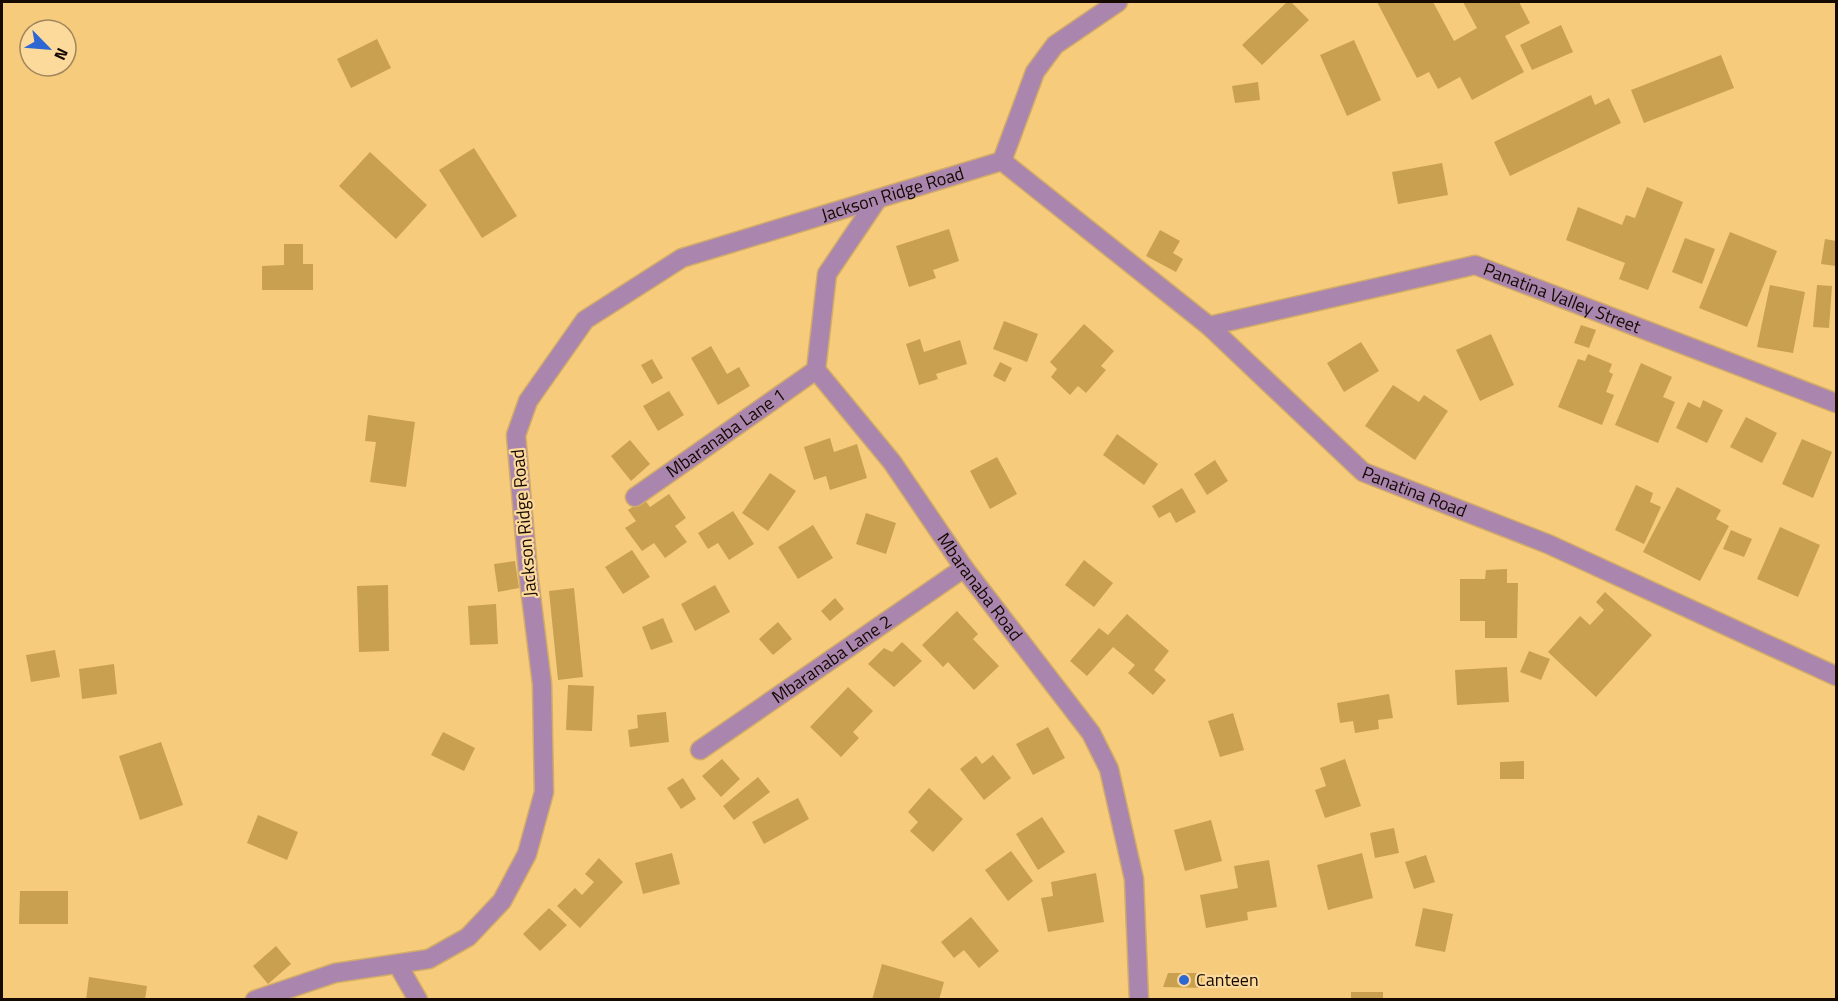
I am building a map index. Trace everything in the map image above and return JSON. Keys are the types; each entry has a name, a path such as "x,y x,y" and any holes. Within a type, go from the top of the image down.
{"street":[{"path":"1002,160 1035,72 1055,45 1118,2"},
{"name":"Jackson Ridge Road","path":"255,999 335,973 429,959 468,937 502,901 527,854 544,792 542,684 528,572 516,435 528,400 585,320 682,258 1002,160"},
{"name":"Panatina Road","path":"1002,160 1209,326 1364,472 1548,544 1836,676"},
{"path":"816,370 827,274 877,200"},
{"name":"Panatina Valley Street","path":"1209,326 1475,265 1836,403"},
{"name":"Mbaranaba Lane 1","path":"635,497 816,370"},
{"name":"Mbaranaba Road","path":"816,370 892,462 964,568 1091,733 1109,769 1134,879 1138,999"},
{"name":"Mbaranaba Lane 2","path":"700,750 964,568"},
{"path":"398,965 418,999"}],"building":[{"path":"1287,2 1291,2 1309,20 1262,65 1242,45"},
{"path":"1377,2 1433,2 1454,41 1477,28 1463,2 1519,2 1530,23 1505,36 1524,72 1472,100 1460,77 1438,89 1429,72 1417,78"},
{"path":"1561,25 1573,52 1532,70 1520,45"},
{"path":"377,39 391,68 351,88 337,59"},
{"path":"1354,40 1381,100 1347,116 1320,55"},
{"path":"1721,55 1734,88 1644,123 1631,90"},
{"path":"1258,82 1260,100 1235,103 1232,86"},
{"path":"1591,95 1595,105 1609,98 1621,123 1510,176 1494,142"},
{"path":"474,148 517,216 482,238 439,170"},
{"path":"370,152 427,205 396,239 339,186"},
{"path":"1442,163 1448,195 1398,204 1392,172"},
{"path":"1647,187 1683,202 1648,290 1619,279 1625,263 1566,240 1578,207 1622,225 1626,215 1635,218"},
{"path":"949,229 959,261 933,270 936,278 909,287 896,246"},
{"path":"1160,230 1180,241 1173,253 1183,259 1176,272 1146,256"},
{"path":"1730,232 1777,251 1747,327 1699,308"},
{"path":"1685,238 1715,249 1702,284 1672,272"},
{"path":"1825,239 1836,241 1836,266 1821,264"},
{"path":"284,244 303,244 303,264 313,264 313,290 262,290 262,266 284,265"},
{"path":"1770,285 1805,292 1793,353 1757,347"},
{"path":"1817,285 1832,286 1829,328 1813,327"},
{"path":"1004,321 1038,334 1027,362 993,349"},
{"path":"1084,324 1114,351 1101,366 1106,370 1086,393 1078,386 1070,395 1051,377 1057,369 1050,362"},
{"path":"1581,325 1596,330 1589,348 1574,343"},
{"path":"1491,334 1514,385 1480,401 1456,350"},
{"path":"920,339 924,352 960,340 967,364 936,374 938,379 919,385 906,344"},
{"path":"1361,342 1379,371 1344,392 1327,363"},
{"path":"711,346 727,374 739,367 750,386 718,405 691,358"},
{"path":"1588,354 1612,364 1609,372 1613,374 1606,392 1614,395 1602,425 1558,407 1578,359 1585,361"},
{"path":"652,359 663,378 652,384 641,365"},
{"path":"1000,362 1012,368 1005,382 993,376"},
{"path":"1641,363 1672,377 1663,397 1675,402 1658,443 1615,425"},
{"path":"1393,385 1419,402 1424,395 1448,411 1415,460 1365,426"},
{"path":"669,391 684,415 658,431 643,406"},
{"path":"1703,400 1723,410 1707,443 1676,428 1688,402 1700,408"},
{"path":"368,415 415,422 406,487 370,482 376,442 365,441"},
{"path":"1746,417 1777,433 1762,463 1730,447"},
{"path":"1117,434 1158,464 1144,485 1103,455"},
{"path":"830,438 834,452 857,444 867,478 830,490 826,476 814,480 804,447"},
{"path":"1802,439 1832,452 1813,498 1782,484"},
{"path":"630,440 650,464 631,481 611,456"},
{"path":"997,457 1017,494 990,509 970,471"},
{"path":"1215,460 1228,481 1207,495 1194,474"},
{"path":"770,473 796,491 768,531 742,513"},
{"path":"1636,485 1653,493 1650,502 1661,507 1644,544 1615,530"},
{"path":"1677,487 1721,510 1716,519 1729,526 1700,581 1643,552"},
{"path":"1182,488 1196,512 1176,523 1170,512 1159,518 1152,506"},
{"path":"669,494 686,518 675,526 687,542 665,558 654,543 642,551 625,528 636,521 628,510 644,499 650,507"},
{"path":"733,511 754,544 729,560 718,543 708,549 698,533"},
{"path":"866,513 896,523 886,554 856,544"},
{"path":"813,525 833,558 798,579 778,547"},
{"path":"1780,527 1820,545 1798,597 1757,579"},
{"path":"1731,530 1752,539 1744,557 1723,549"},
{"path":"632,550 650,577 623,594 605,567"},
{"path":"1084,560 1113,583 1094,607 1065,585"},
{"path":"515,561 519,588 498,592 494,564"},
{"path":"1507,569 1507,583 1518,583 1517,638 1485,638 1485,621 1460,621 1460,579 1485,579 1486,570"},
{"path":"388,585 389,651 359,652 357,586"},
{"path":"715,585 730,612 695,631 681,604"},
{"path":"574,588 583,677 558,680 549,591"},
{"path":"1605,592 1652,635 1596,697 1548,652 1580,616 1590,625 1604,610 1596,602"},
{"path":"835,598 844,609 830,621 821,611"},
{"path":"496,604 498,644 470,645 468,606"},
{"path":"957,611 978,634 973,639 999,666 974,690 948,662 943,667 922,645"},
{"path":"1127,614 1169,651 1154,670 1166,680 1153,695 1128,673 1135,665 1113,647 1087,676 1070,661 1099,628 1108,635"},
{"path":"663,618 673,642 651,650 642,627"},
{"path":"778,622 792,639 773,655 759,639"},
{"path":"902,642 922,661 894,687 868,664 884,648 892,652"},
{"path":"55,650 60,677 31,682 26,655"},
{"path":"1529,651 1550,659 1541,680 1520,672"},
{"path":"114,664 117,694 82,699 79,669"},
{"path":"1507,667 1509,702 1457,705 1455,670"},
{"path":"568,685 594,686 592,731 566,730"},
{"path":"848,687 873,711 853,732 859,738 841,757 810,727"},
{"path":"1389,694 1393,718 1378,720 1379,729 1355,733 1353,721 1340,723 1337,703"},
{"path":"666,712 669,742 630,747 628,730 638,728 637,715"},
{"path":"1233,713 1244,750 1220,757 1208,721"},
{"path":"1048,727 1065,758 1033,775 1016,744"},
{"path":"443,732 475,748 464,771 431,755"},
{"path":"161,742 183,805 140,820 119,756"},
{"path":"993,755 1011,778 984,800 960,769 976,756 982,764"},
{"path":"722,759 740,779 721,797 702,776"},
{"path":"1345,759 1361,806 1325,818 1315,790 1326,786 1320,768"},
{"path":"1524,761 1524,779 1500,779 1500,762"},
{"path":"758,777 770,792 734,820 723,806"},
{"path":"683,778 696,799 681,809 667,788"},
{"path":"929,788 963,819 933,852 910,831 918,822 908,812"},
{"path":"798,798 809,819 764,844 752,822"},
{"path":"258,815 298,832 287,860 247,843"},
{"path":"1042,817 1065,852 1038,870 1016,834"},
{"path":"1211,820 1222,861 1185,871 1174,830"},
{"path":"1394,828 1399,853 1375,858 1370,833"},
{"path":"1011,851 1033,881 1008,901 985,870"},
{"path":"672,853 680,884 643,894 635,863"},
{"path":"1362,853 1373,898 1328,910 1317,865"},
{"path":"1426,855 1435,882 1414,889 1405,862"},
{"path":"599,858 623,882 580,928 557,906 575,888 582,895 594,882 585,874"},
{"path":"1269,860 1277,907 1247,912 1248,920 1206,928 1200,895 1238,888 1234,866"},
{"path":"1096,873 1104,922 1048,932 1041,898 1053,896 1051,882"},
{"path":"20,891 68,891 68,924 19,924"},
{"path":"549,908 567,925 540,951 523,934"},
{"path":"1423,908 1453,914 1445,952 1415,946"},
{"path":"971,917 999,951 979,968 964,950 954,958 941,942"},
{"path":"276,946 291,964 268,984 253,966"},
{"path":"882,964 944,982 939,1000 872,1000"},
{"name":"Canteen","path":"1168,973 1202,973 1202,988 1163,987"},
{"path":"89,977 147,986 145,1000 86,1000"},
{"path":"1351,992 1383,992 1383,1000 1351,1000"}],"place":[{"name":"Canteen","path":"1184,980"}]}
